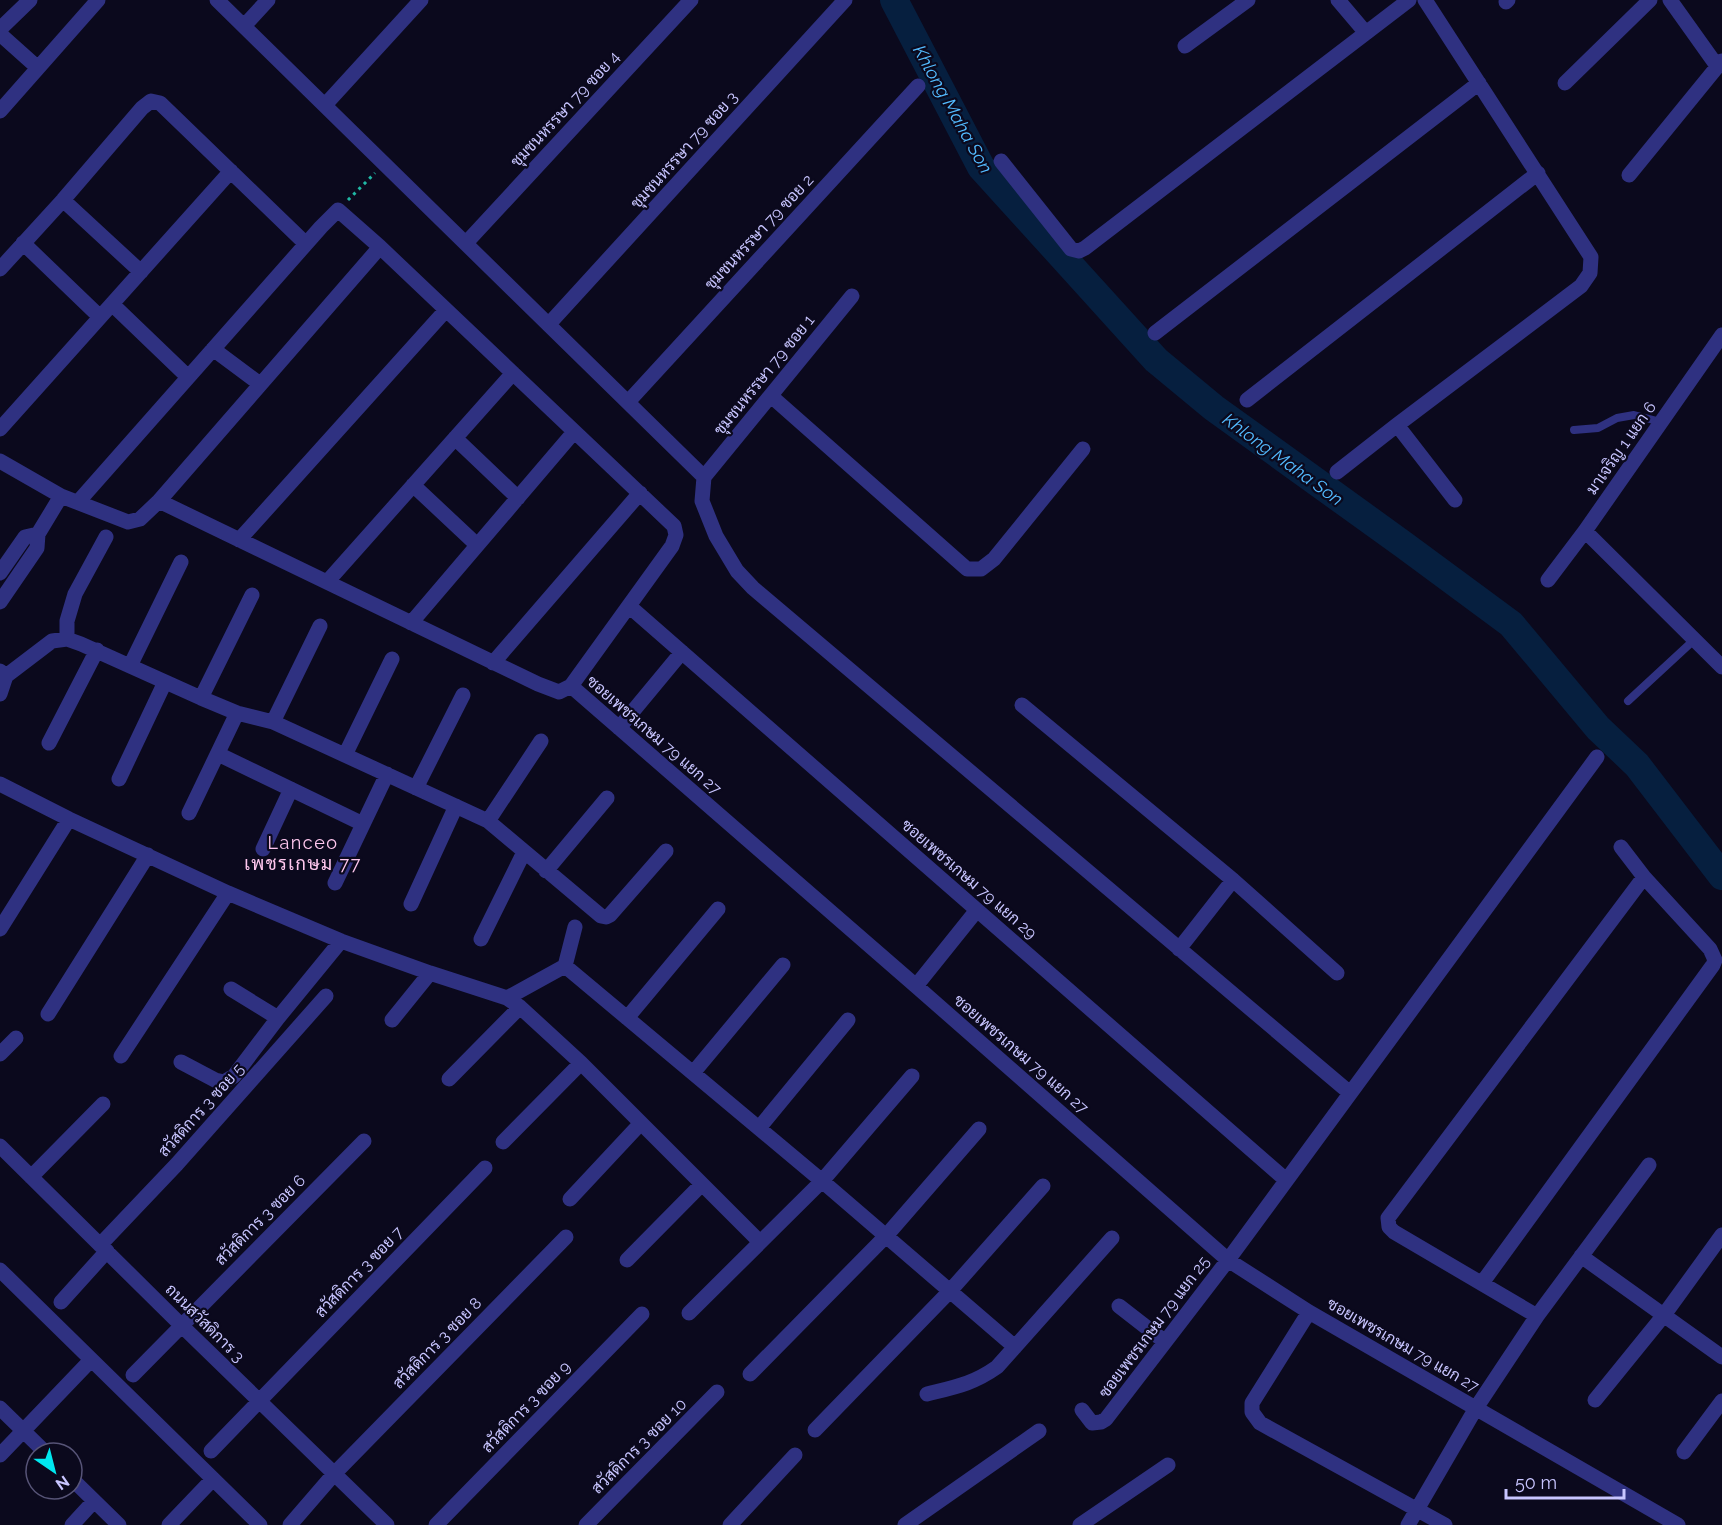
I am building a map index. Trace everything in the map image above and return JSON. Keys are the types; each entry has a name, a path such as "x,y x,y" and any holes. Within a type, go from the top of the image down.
{"street":[{"path":"0,29 30,0"},
{"path":"0,111 98,0"},
{"path":"217,0 704,477 702,501 716,536 737,571 753,588 1350,1093"},
{"path":"244,26 268,0"},
{"path":"325,105 421,0"},
{"name":"ชุมชนหรรษา 79 ซอย 4","path":"466,243 691,0"},
{"name":"ชุมชนหรรษา 79 ซอย 3","path":"549,324 846,0"},
{"path":"1185,46 1248,0"},
{"path":"1338,0 1366,33"},
{"path":"1001,161 1071,249 1079,251 1219,147 1409,0"},
{"path":"1337,472 1581,286 1590,273 1591,257 1425,0"},
{"path":"1565,83 1650,0"},
{"path":"1629,175 1720,63 1670,0"},
{"path":"0,34 38,68"},
{"path":"1155,333 1479,83"},
{"name":"ชุมชนหรรษา 79 ซอย 2","path":"627,402 918,86"},
{"path":"0,269 63,200 141,108 151,101 160,103 306,244"},
{"path":"0,429 231,171"},
{"path":"1247,400 1538,173"},
{"path":"63,200 141,272"},
{"path":"78,502 338,210 640,493 674,526 676,536 672,546 571,686 559,692 493,663 159,501"},
{"path":"23,243 100,317"},
{"path":"0,461 61,496 128,522 140,519 159,501 380,247"},
{"name":"ชุมชนหรรษา 79 ซอย 1","path":"704,477 852,296"},
{"path":"112,304 188,377"},
{"path":"239,540 446,310"},
{"name":"มาเจริญ 1 แยก 6","path":"1548,580 1722,335"},
{"path":"213,349 260,384"},
{"path":"327,582 513,373"},
{"path":"771,396 968,569 981,569 994,559 1083,449"},
{"path":"1397,424 1455,500"},
{"path":"411,623 574,432"},
{"path":"455,438 518,498"},
{"path":"413,485 477,545"},
{"path":"493,663 640,493"},
{"path":"0,602 37,548 38,534 61,496"},
{"path":"1585,531 1722,667"},
{"path":"0,573 25,537 38,534"},
{"path":"68,639 67,621 75,594 106,537"},
{"path":"130,666 181,562"},
{"path":"201,698 252,595"},
{"name":"ซอยเพชรเกษม 79 แยก 29","path":"629,606 1286,1180"},
{"path":"273,722 320,626"},
{"path":"0,694 3,674 52,641 68,639 237,713 273,722 488,821 601,916 610,915 666,851"},
{"path":"49,743 97,650"},
{"path":"619,728 682,652"},
{"path":"345,755 392,660"},
{"path":"119,779 165,682"},
{"name":"ซอยเพชรเกษม 79 แยก 27","path":"571,686 1228,1260 1309,1312 1678,1525"},
{"path":"416,788 463,695"},
{"path":"1022,705 1233,880 1337,973"},
{"path":"189,813 237,713"},
{"path":"488,821 541,741"},
{"path":"218,754 363,824"},
{"name":"ซอยเพชรเกษม 79 แยก 25","path":"1082,1410 1092,1423 1106,1419 1228,1260 1597,758"},
{"path":"335,883 387,774"},
{"path":"0,784 69,819 228,893 341,941 513,1003 581,1063 760,1242"},
{"path":"263,849 291,789"},
{"path":"546,871 607,798"},
{"path":"411,904 456,806"},
{"path":"0,929 69,819"},
{"path":"1482,1283 1715,960 1710,950 1644,877 1621,847"},
{"path":"482,939 524,852"},
{"path":"48,1014 148,855"},
{"path":"1537,1316 1394,1232 1389,1227 1388,1218 1644,877"},
{"path":"1179,949 1233,880"},
{"path":"122,1056 228,893"},
{"path":"627,1018 718,909"},
{"path":"916,986 977,910"},
{"path":"449,1079 513,1003 565,966 575,927"},
{"path":"181,1062 215,1080 224,1082 234,1076 278,1017 341,941"},
{"path":"693,1073 783,965"},
{"path":"565,966 822,1181 1015,1347"},
{"path":"392,1020 430,974"},
{"path":"231,989 278,1017"},
{"name":"สวัสดิการ 3 ซอย 5","path":"61,1302 104,1248 326,996"},
{"path":"759,1128 849,1020"},
{"path":"0,1054 16,1038"},
{"path":"503,1142 581,1063"},
{"path":"689,1313 822,1181 912,1077"},
{"path":"31,1177 103,1104"},
{"path":"570,1199 641,1123"},
{"path":"750,1374 886,1236 979,1129"},
{"name":"สวัสดิการ 3 ซอย 6","path":"133,1375 364,1141"},
{"name":"ถนนสวัสดิการ 3","path":"0,1146 387,1525"},
{"path":"1408,1525 1476,1408 1537,1316 1648,1165"},
{"name":"สวัสดิการ 3 ซอย 7","path":"211,1451 485,1168"},
{"path":"627,1260 702,1184"},
{"path":"814,1430 950,1291 1043,1186"},
{"path":"1595,1400 1664,1315 1722,1235"},
{"name":"สวัสดิการ 3 ซอย 8","path":"290,1525 334,1474 566,1237"},
{"path":"927,1394 966,1385 997,1367 1112,1238"},
{"path":"1581,1256 1722,1357"},
{"path":"0,1270 260,1525"},
{"path":"1119,1306 1164,1341"},
{"path":"1309,1312 1252,1403 1252,1412 1260,1423 1445,1525"},
{"name":"สวัสดิการ 3 ซอย 9","path":"436,1525 642,1314"},
{"path":"0,1455 91,1360"},
{"name":"สวัสดิการ 3 ซอย 10","path":"586,1525 717,1392"},
{"path":"1684,1452 1722,1401"},
{"path":"0,1408 33,1441"},
{"path":"905,1525 1039,1431"},
{"path":"730,1525 795,1455"},
{"path":"1080,1525 1168,1465"},
{"path":"169,1525 213,1479"},
{"path":"84,1491 118,1525"},
{"path":"72,1525 94,1501"}],"lane":[{"path":"1574,430 1598,428 1617,418 1634,415 1661,422"},
{"path":"1628,701 1694,640"}],"path":[{"path":"338,210 385,163"}],"waterway":[{"name":"Khlong Maha Son","path":"894,0 981,167 1156,360 1214,408 1511,624 1598,728 1637,765 1722,876"}],"district":[{"name":"Lanceo เพชรเกษม 77","path":"303,852"}]}
